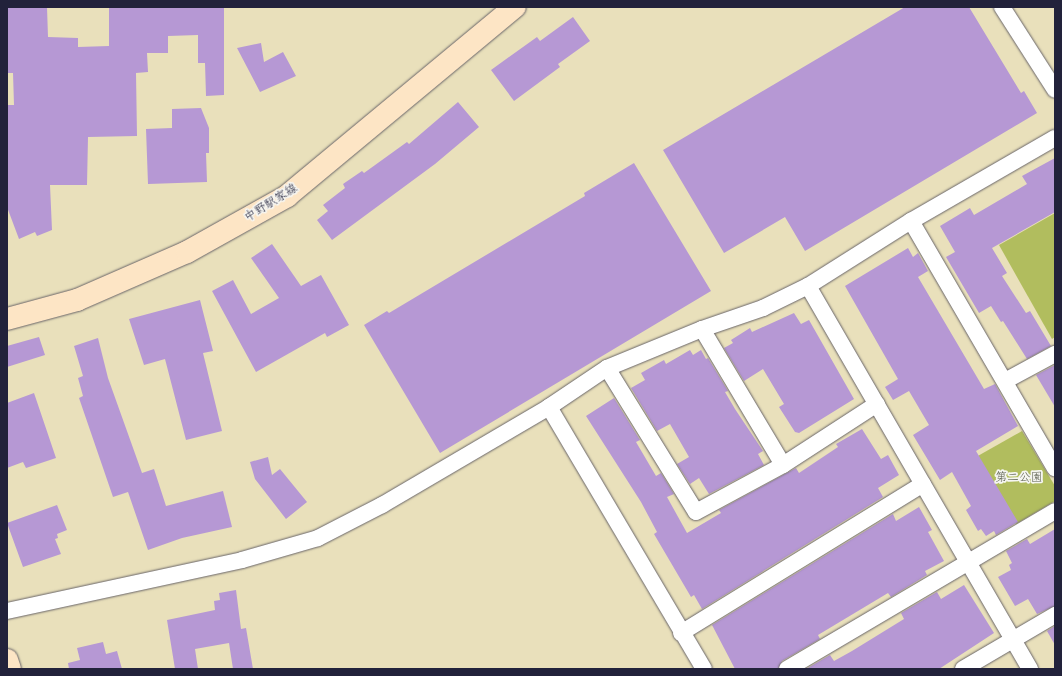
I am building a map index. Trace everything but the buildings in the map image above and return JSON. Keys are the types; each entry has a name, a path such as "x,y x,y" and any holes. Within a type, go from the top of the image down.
{"main road":[{"name":"中野駅家線","path":"7,319 77,300 187,252 287,196 515,7"},
{"path":"7,660 10,669"}],"street":[{"path":"1002,7 1055,90"},
{"path":"7,611 242,560 318,538 382,505 549,407 607,368 702,329 763,308 808,286 911,221 1055,138"},
{"path":"911,221 1055,468"},
{"path":"808,286 1030,669"},
{"path":"702,329 783,465"},
{"path":"1005,381 1055,354"},
{"path":"607,368 696,512 783,465 876,404"},
{"path":"549,407 681,633 704,669"},
{"path":"681,633 923,484"},
{"path":"787,669 1055,511"},
{"path":"963,669 1013,638 1055,615"}],"green space":[{"path":"1055,213 1055,337 1052,339 999,245"},
{"name":"第二公園","path":"1022,431 1055,486 1055,501 1016,524 976,457"}]}
